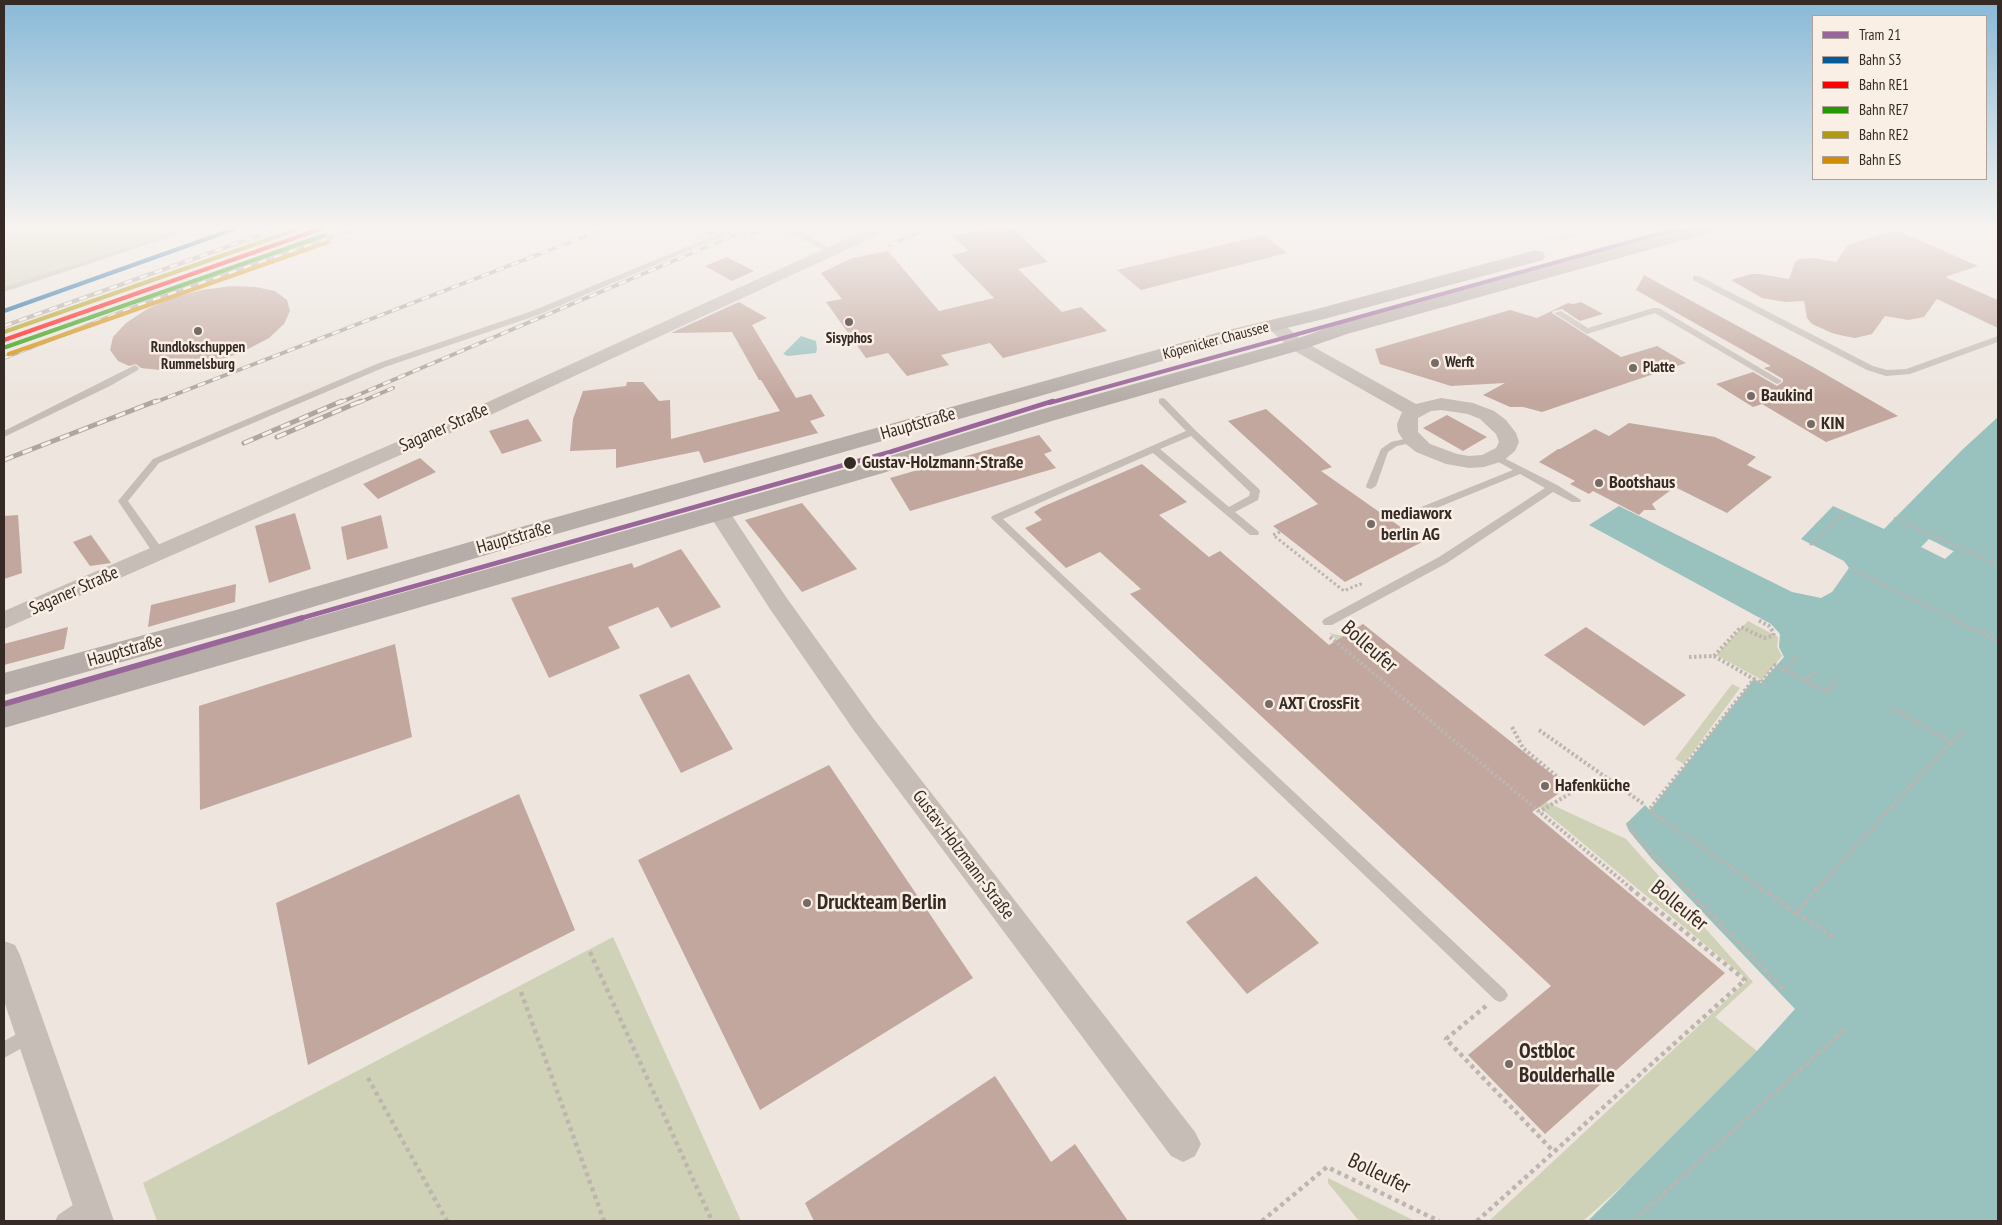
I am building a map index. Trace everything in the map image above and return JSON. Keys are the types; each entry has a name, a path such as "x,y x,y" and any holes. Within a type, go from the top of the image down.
{"main road":[{"name":"Köpenicker Chaussee","path":"1025,394 1231,336 1424,285"},
{"name":"Köpenicker Chaussee","path":"1167,390 1346,329 1503,285"},
{"name":"Hauptstraße","path":"4,716 719,512 1167,390"},
{"name":"Hauptstraße","path":"4,684 1025,394"},
{"name":"Gustav-Holzmann-Straße","path":"702,485 719,512"}],"street":[{"name":"Saganer Straße","path":"4,621 464,420 758,285"},
{"path":"1274,325 1297,345 1415,410"},
{"path":"1457,405 1488,415 1506,433 1509,442 1505,451 1496,457 1484,461 1453,460 1437,455 1413,440 1408,432 1409,416 1415,410 1427,406 1457,405"},
{"name":"Gustav-Holzmann-Straße","path":"719,512 778,603 864,725 1183,1144"},
{"path":"4,955 18,1042 83,1215"}],"lane":[{"path":"4,290 19,285"},
{"path":"160,553 123,501 156,461 382,365 535,313 601,285"},
{"path":"1710,285 1870,368 1886,373 1907,372 1998,340"},
{"path":"1558,313 1587,331 1656,310 1778,381"},
{"path":"4,434 136,368"},
{"path":"1167,390 1192,432 1255,491 1254,498 1228,511"},
{"path":"1192,432 1155,450 996,518 1500,995"},
{"path":"1370,486 1384,451 1394,444 1413,440"},
{"path":"1155,450 1254,532"},
{"path":"1496,457 1576,500"},
{"path":"1408,516 1521,470"},
{"path":"1328,622 1443,560 1553,487"}],"path":[{"path":"1810,545 1846,512"},
{"path":"1894,518 1998,565"},
{"path":"1280,532 1273,535 1344,591 1360,584 1366,588"},
{"path":"1849,568 1998,641"},
{"path":"1714,656 1741,626 1764,638 1773,636 1774,632 1769,626 1758,620"},
{"name":"Bolleufer","path":"1328,622 1325,624 1325,633 1539,812 1745,980 1477,1221"},
{"path":"1689,657 1714,656 1761,683 1775,665 1827,692 1837,680"},
{"path":"1786,671 1796,657"},
{"path":"1806,681 1815,670"},
{"path":"1754,679 1649,810 1833,937"},
{"path":"1892,708 1951,742"},
{"path":"1512,727 1523,748 1574,791 1539,812"},
{"path":"1539,730 1645,806"},
{"path":"1796,913 1951,742 1967,730"},
{"path":"1628,822 1637,838 1785,990"},
{"path":"590,952 712,1221"},
{"path":"520,992 604,1221"},
{"path":"1500,995 1446,1039 1553,1152"},
{"path":"1634,1221 1845,1029"},
{"path":"368,1078 446,1221"},
{"name":"Bolleufer","path":"1262,1221 1327,1167 1439,1221"}],"green space":[{"path":"1748,621 1778,637 1777,647 1782,656 1762,680 1716,655"},
{"path":"1329,633 1343,636 1546,802 1626,839 1753,982 1715,1017 1757,1051 1631,1178 1583,1221 1489,1221 1748,980"},
{"path":"1732,684 1740,688 1684,764 1675,759"},
{"path":"613,937 741,1221 157,1221 143,1183"},
{"path":"1328,1178 1415,1221 1359,1221 1328,1183"}],"water":[{"path":"801,336 816,341 816,353 788,356 783,354"},
{"path":"1998,417 1998,1221 1588,1221 1757,1051 1795,1009 1652,859 1629,831 1626,824 1645,805 1650,810 1754,679 1761,683 1784,657 1779,647 1780,634 1771,624 1589,525 1619,506 1792,592 1821,598 1832,592 1849,568 1844,561 1801,539 1833,506 1884,529 1962,450","holes":["1929,539 1953,551 1945,559 1921,547"]}],"building":[{"path":"831,285 917,285 939,311 994,298 981,285 1035,285 1062,312 1081,307 1107,331 1003,358 990,343 941,355 949,365 907,376 888,353 866,358 826,302 842,299"},
{"path":"1135,285 1160,285 1141,290"},
{"path":"1639,285 1663,285 1813,367 1898,416 1826,442 1762,404 1753,407 1716,384 1753,372 1777,386 1783,382 1783,379 1764,368 1771,366 1636,290"},
{"path":"1740,285 1964,285 1998,300 1998,328 1937,299 1924,317 1908,320 1885,316 1872,334 1855,338 1832,333 1812,324 1807,318 1804,301 1785,302 1762,298"},
{"name":"Rundlokschuppen Rummelsburg","path":"231,286 256,287 275,291 287,300 290,311 284,324 269,338 246,350 219,361 189,367 160,370 141,368 136,364 129,366 118,361 110,350 113,337 126,323 147,309 173,298 202,290"},
{"path":"739,302 767,318 752,325 796,398 811,394 825,416 810,421 818,433 704,463 699,451 616,468 616,449 570,451 573,419 583,391 626,386 627,382 643,382 659,401 670,400 671,439 780,411 761,380 759,380 732,332 671,333"},
{"path":"1581,302 1603,314 1580,321 1562,309 1552,313 1621,357 1657,346 1686,363 1542,412 1523,407 1510,407 1483,395 1505,383 1451,386 1380,364 1375,349 1510,310 1537,318 1568,303"},
{"path":"1266,409 1332,467 1321,471 1422,542 1345,582 1273,526 1318,504 1228,421"},
{"path":"1447,415 1487,437 1463,451 1423,428"},
{"path":"528,419 542,441 502,454 489,431"},
{"path":"1629,423 1715,437 1756,457 1747,465 1772,477 1727,513 1675,487 1652,504 1656,510 1644,510 1639,515 1593,491 1589,494 1570,484 1575,481 1539,462 1558,449 1595,429 1609,436"},
{"path":"1039,435 1052,451 1044,454 1056,468 910,511 890,478"},
{"path":"420,458 436,472 378,499 363,484"},
{"path":"1142,464 1187,502 1159,515 1209,557 1220,551 1329,645 1363,624 1568,787 1532,812 1725,973 1545,1134 1468,1055 1551,986 1130,594 1141,589 1100,552 1066,568 1025,528 1042,520 1034,512 1042,507"},
{"path":"802,503 857,569 802,592 745,520"},
{"path":"295,513 311,569 269,583 255,526"},
{"path":"18,515 22,573 4,579 4,516"},
{"path":"381,515 388,548 347,560 341,527"},
{"path":"91,535 111,563 90,566 73,542"},
{"path":"681,549 721,607 671,628 658,607 608,627 620,648 549,678 511,598 632,563 634,568"},
{"path":"236,584 235,602 148,627 151,605"},
{"path":"68,627 64,649 4,665 4,644"},
{"path":"1586,627 1686,695 1644,726 1544,655"},
{"path":"395,644 412,737 200,810 199,706"},
{"path":"689,674 733,749 681,773 639,695"},
{"path":"829,765 973,978 760,1110 638,860"},
{"path":"519,794 575,930 308,1065 276,903"},
{"path":"1256,876 1319,943 1247,994 1186,922"},
{"path":"995,1076 1051,1162 1075,1144 1128,1221 814,1221 805,1203"}],"railway":[{"path":"4,326 119,285"},
{"path":"4,358 139,305 195,285"},
{"path":"153,403 459,285"},
{"path":"339,403 616,285"},
{"path":"358,403 393,388"},
{"path":"4,460 156,401"},
{"path":"244,443 342,401"},
{"path":"277,437 361,401"}],"tram line":[{"name":"21","path":"4,704 445,577 890,452 1064,398 1473,285"}],"rail line":[{"name":"S3","path":"4,311 77,285"},
{"name":"RE2","path":"4,332 138,285"},
{"name":"RE1","path":"4,340 160,285"},
{"name":"RE7","path":"6,347 182,285"},
{"name":"ES","path":"9,354 205,285"}],"place":[{"name":"Sisyphos","path":"849,322"},
{"name":"Rundlokschuppen Rummelsburg","path":"198,331"},
{"name":"Werft","path":"1435,363"},
{"name":"Platte","path":"1633,368"},
{"name":"Baukind","path":"1751,396"},
{"name":"KIN","path":"1811,424"},
{"name":"Gustav-Holzmann-Straße","path":"850,463"},
{"name":"Bootshaus","path":"1599,483"},
{"name":"mediaworx berlin AG","path":"1371,524"},
{"name":"AXT CrossFit","path":"1269,704"},
{"name":"Hafenküche","path":"1545,786"},
{"name":"Druckteam Berlin","path":"807,903"},
{"name":"Ostbloc Boulderhalle","path":"1509,1064"}]}
